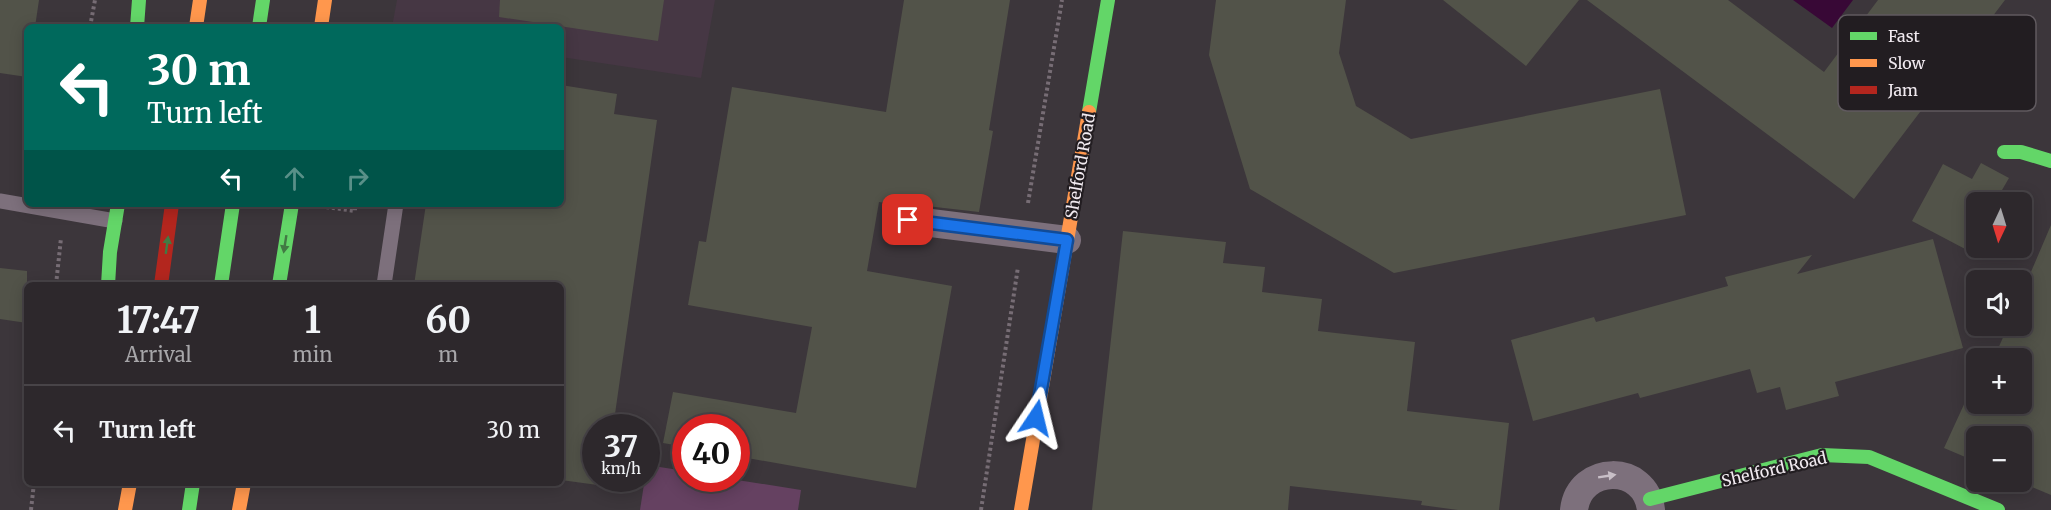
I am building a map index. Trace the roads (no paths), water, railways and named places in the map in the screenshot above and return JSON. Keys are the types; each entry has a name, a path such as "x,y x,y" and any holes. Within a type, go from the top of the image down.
{"main road":[{"path":"137,24 139,0"},
{"path":"196,24 200,0"},
{"path":"321,24 325,0"},
{"name":"Shelford Road","path":"1021,510 1108,0"},
{"path":"259,24 262,6"},
{"path":"2004,152 2021,152 2051,161"},
{"path":"108,282 117,207"},
{"path":"161,282 172,207"},
{"path":"221,282 233,207"},
{"path":"279,282 291,207"},
{"name":"Shelford Road","path":"1650,504 1822,455 1869,457 1998,510"},
{"path":"125,510 129,486"},
{"path":"189,510 193,486"},
{"path":"239,510 243,486"}],"street":[{"path":"908,220 1067,240"},
{"name":"Shelford Road","path":"1574,510 1582,489 1598,477 1618,474 1637,482 1650,504"}],"lane":[{"path":"0,201 24,205"},
{"path":"35,207 115,221"},
{"path":"384,282 396,207"}]}
